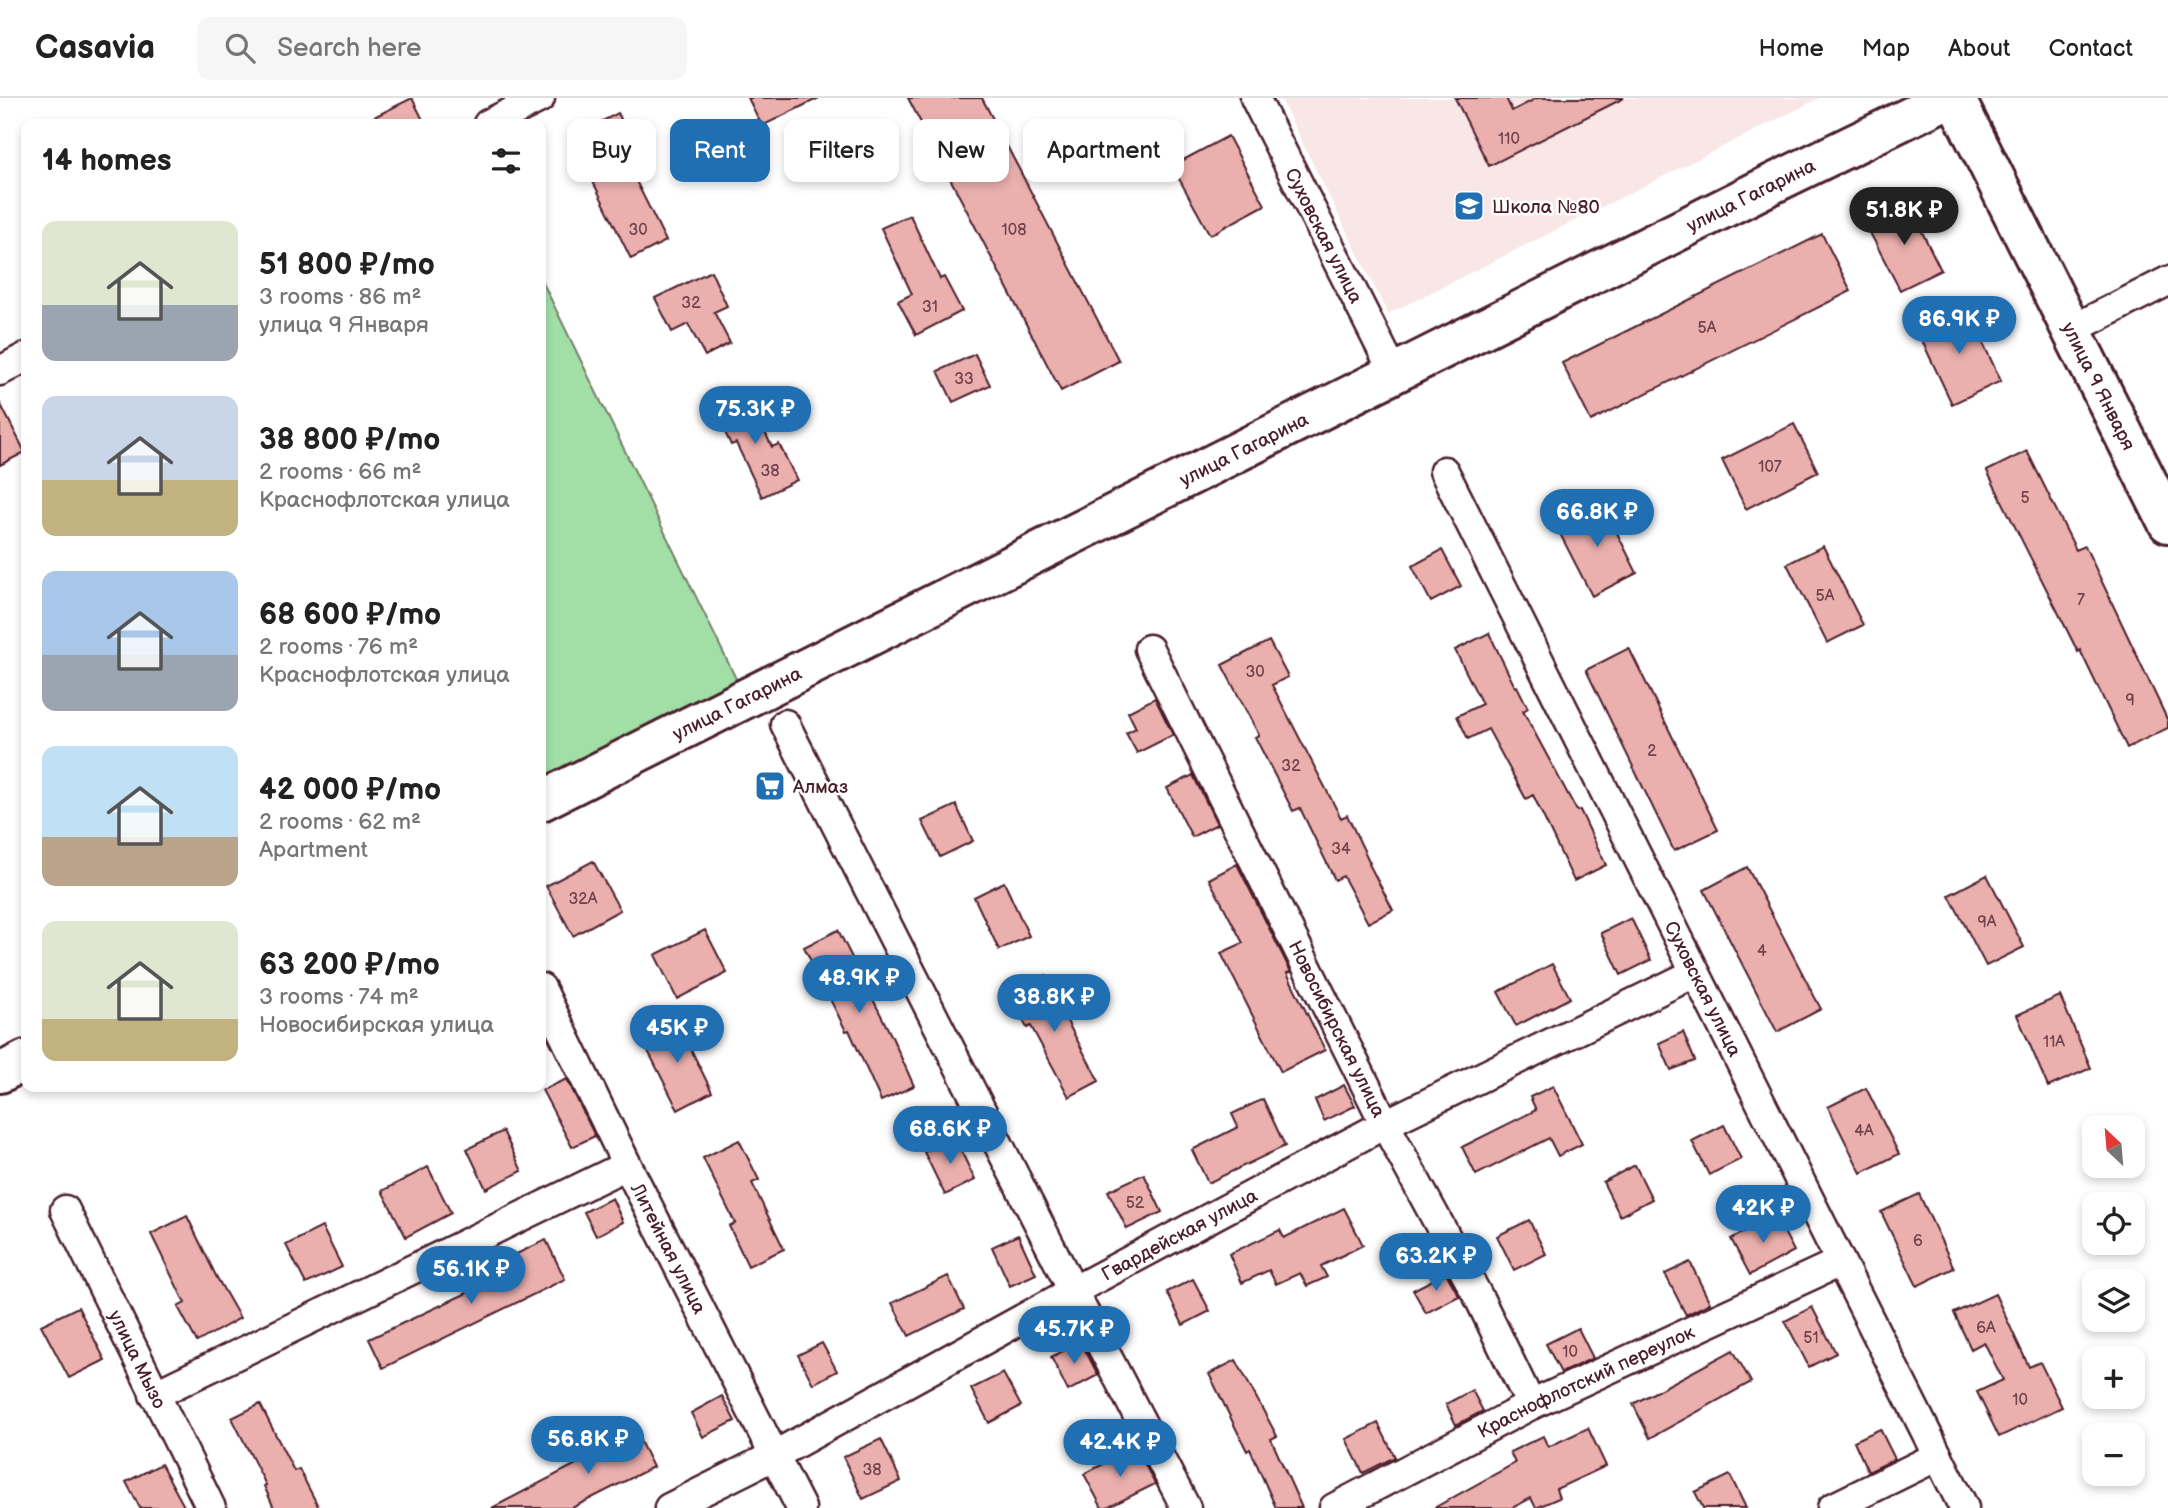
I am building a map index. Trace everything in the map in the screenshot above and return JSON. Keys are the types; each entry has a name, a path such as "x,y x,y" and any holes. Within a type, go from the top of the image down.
{"street":[{"path":"498,119 540,98"},
{"name":"Суховская улица","path":"1255,98 1394,373"},
{"name":"улица Гагарина","path":"546,799 1394,373 1949,98"},
{"name":"улица 9 Января","path":"1955,98 2167,519"},
{"path":"2071,330 2168,281"},
{"path":"0,371 21,360"},
{"name":"Суховская улица","path":"1444,471 1964,1508"},
{"name":"Новосибирская улица","path":"1149,649 1385,1124 1480,1300 1531,1405"},
{"path":"785,724 1186,1508"},
{"name":"Гвардейская улица","path":"669,1508 775,1455 1073,1290 1385,1124 1695,973"},
{"name":"Литейная улица","path":"546,998 802,1508"},
{"path":"0,1073 21,1062"},
{"path":"154,1395 628,1165"},
{"name":"улица Мызо","path":"65,1210 211,1508"},
{"name":"Краснофлотский переулок","path":"1334,1508 1531,1405 1840,1262"},
{"path":"1832,1508 1938,1456"}],"shaded area":[{"name":"Школа №80","path":"1280,98 1820,98 1388,314"}],"green space":[{"path":"546,289 742,691 546,788"}],"building":[{"path":"412,98 422,119 370,119"},
{"path":"748,98 819,98 770,122 770,119 758,119"},
{"path":"908,98 982,98 993,119 919,119"},
{"path":"1455,98 1506,98 1512,111 1537,98 1624,98 1489,166"},
{"path":"618,113 621,119 606,119"},
{"path":"1228,136 1265,205 1210,235 1181,182 1184,182 1184,160"},
{"path":"1009,150 1023,177 1023,182 1026,182 1119,361 1061,391 952,182 1009,182"},
{"path":"593,182 636,182 666,241 631,259"},
{"path":"1908,204 1941,270 1900,290 1866,225"},
{"path":"910,215 940,279 944,277 962,311 916,335 898,301 912,294 881,228"},
{"path":"1822,234 1851,291 1591,421 1562,363"},
{"path":"711,271 727,306 714,312 730,343 705,356 688,324 672,332 655,298"},
{"path":"1966,307 2001,381 1952,404 1917,330"},
{"path":"975,354 990,385 953,402 938,371"},
{"path":"746,393 772,447 779,444 797,480 762,497 736,443 731,445 714,409"},
{"path":"0,403 21,444 21,454 0,465"},
{"path":"1794,424 1818,472 1746,509 1722,460"},
{"path":"2027,451 2076,550 2085,546 2168,721 2168,728 2127,748 2080,650 2078,652 1987,471"},
{"path":"1602,503 1637,573 1592,596 1556,526"},
{"path":"1823,546 1863,625 1827,643 1787,564"},
{"path":"1442,550 1461,586 1431,602 1412,566"},
{"path":"1489,633 1528,708 1523,711 1577,811 1580,810 1606,865 1574,881 1533,795 1526,799 1488,729 1468,739 1457,716 1482,704 1455,650"},
{"path":"1269,641 1288,677 1272,685 1341,818 1347,815 1393,910 1368,923 1343,876 1335,880 1300,808 1293,811 1255,737 1259,735 1222,665"},
{"path":"1629,648 1718,830 1674,851 1586,670"},
{"path":"1155,698 1173,735 1137,753 1126,733 1136,728 1128,712"},
{"path":"1193,775 1217,824 1192,837 1167,788"},
{"path":"956,805 973,841 940,857 922,821"},
{"path":"593,861 620,910 573,936 546,886"},
{"path":"1237,864 1291,972 1287,973 1325,1050 1281,1072 1221,953 1243,943 1209,879"},
{"path":"1747,867 1821,1009 1777,1032 1704,890"},
{"path":"1987,875 2024,947 1986,966 1949,895"},
{"path":"1004,882 1029,936 999,950 974,897"},
{"path":"1631,918 1651,960 1621,975 1601,933"},
{"path":"705,930 727,973 677,999 655,955"},
{"path":"838,930 914,1086 881,1101 849,1030 846,1031 804,947"},
{"path":"1552,964 1570,998 1516,1026 1498,992"},
{"path":"1046,975 1064,1009 1061,1010 1099,1081 1069,1097 1031,1026 1027,1028 1009,994"},
{"path":"2060,996 2091,1068 2048,1087 2017,1015"},
{"path":"677,1021 712,1092 678,1110 642,1039"},
{"path":"1683,1032 1695,1061 1671,1070 1659,1043"},
{"path":"567,1079 595,1136 572,1147 543,1092 546,1092 546,1088"},
{"path":"1344,1085 1355,1106 1324,1121 1315,1100"},
{"path":"1553,1086 1582,1144 1558,1156 1549,1138 1476,1175 1462,1147 1536,1110 1530,1097"},
{"path":"1866,1088 1899,1154 1861,1173 1828,1107"},
{"path":"1263,1099 1285,1146 1208,1183 1192,1150 1238,1127 1232,1114"},
{"path":"1724,1125 1741,1159 1709,1175 1692,1141"},
{"path":"503,1131 522,1171 486,1189 467,1149"},
{"path":"955,1138 975,1180 945,1195 924,1152"},
{"path":"739,1140 759,1180 752,1183 784,1249 748,1266 729,1226 735,1223 703,1158"},
{"path":"1635,1165 1652,1199 1620,1216 1603,1182"},
{"path":"428,1167 451,1213 406,1237 382,1191"},
{"path":"1144,1174 1162,1212 1127,1229 1108,1191"},
{"path":"1919,1194 1954,1268 1917,1286 1881,1212"},
{"path":"612,1198 623,1222 596,1236 584,1212"},
{"path":"1344,1208 1363,1245 1321,1266 1327,1277 1307,1286 1300,1273 1276,1284 1269,1270 1242,1283 1229,1254 1280,1230 1284,1238"},
{"path":"1775,1215 1794,1251 1750,1275 1731,1239"},
{"path":"187,1216 240,1318 197,1342 178,1307 185,1303 151,1234"},
{"path":"1529,1220 1546,1254 1514,1270 1497,1236"},
{"path":"322,1227 342,1267 306,1284 286,1245"},
{"path":"1018,1235 1036,1274 1010,1286 992,1247"},
{"path":"546,1240 565,1279 383,1368 369,1339 516,1270 510,1257"},
{"path":"1690,1262 1710,1303 1686,1315 1665,1274"},
{"path":"1446,1273 1459,1296 1426,1313 1413,1290"},
{"path":"948,1276 964,1309 909,1336 892,1303"},
{"path":"1193,1279 1210,1311 1183,1325 1167,1292"},
{"path":"1995,1294 2029,1367 2040,1362 2062,1407 1999,1437 1977,1392 2003,1380 1984,1342 1971,1349 1954,1313"},
{"path":"78,1307 105,1360 69,1378 41,1325"},
{"path":"1812,1307 1836,1353 1809,1367 1785,1321"},
{"path":"1578,1328 1593,1358 1561,1373 1546,1344"},
{"path":"1081,1342 1098,1375 1068,1391 1051,1357"},
{"path":"822,1343 837,1371 813,1384 798,1355"},
{"path":"1733,1350 1751,1382 1650,1438 1633,1404"},
{"path":"1236,1360 1277,1436 1271,1439 1302,1508 1276,1508 1250,1449 1247,1451 1209,1374"},
{"path":"1003,1373 1021,1406 989,1423 971,1389"},
{"path":"1472,1390 1483,1411 1456,1425 1446,1404"},
{"path":"722,1396 735,1421 703,1437 691,1413"},
{"path":"260,1404 294,1471 299,1469 319,1508 274,1508 264,1486 266,1485 232,1418"},
{"path":"1378,1423 1395,1457 1363,1473 1346,1439"},
{"path":"633,1427 653,1467 572,1508 492,1508 601,1451 598,1444"},
{"path":"1588,1428 1606,1466 1556,1489 1559,1498 1536,1508 1531,1498 1512,1508 1434,1508 1515,1463 1510,1452 1543,1436 1548,1447"},
{"path":"1880,1429 1895,1459 1868,1472 1854,1441"},
{"path":"881,1439 901,1481 863,1499 843,1457"},
{"path":"1136,1447 1155,1484 1102,1508 1084,1474"},
{"path":"161,1464 185,1508 140,1508 126,1482"},
{"path":"1730,1475 1746,1508 1703,1508 1695,1492"}],"place":[{"name":"Школа №80","path":"1469,206"},
{"name":"Алмаз","path":"770,786"}]}
